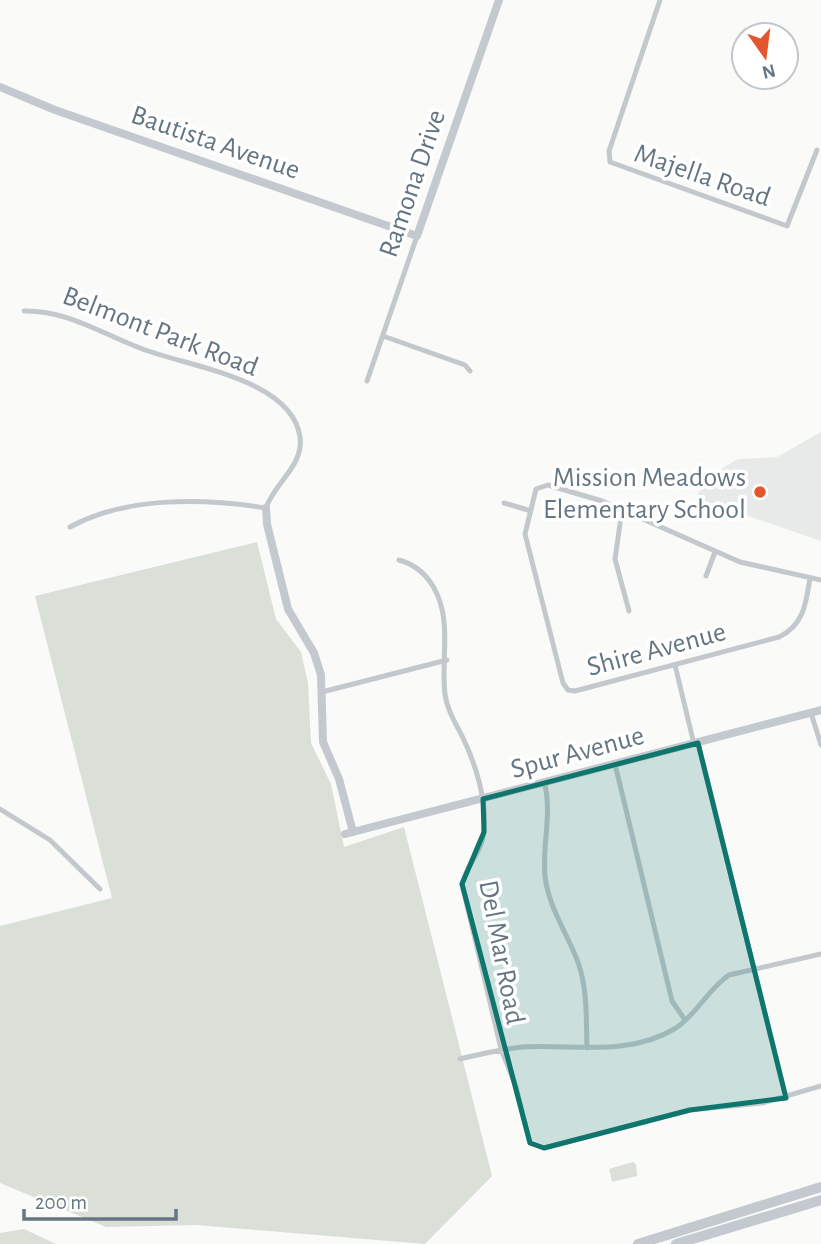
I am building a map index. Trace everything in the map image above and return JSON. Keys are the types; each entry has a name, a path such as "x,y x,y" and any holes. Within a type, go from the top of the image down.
{"highway":[{"path":"638,1244 821,1187"},
{"path":"676,1244 821,1200"}],"street":[{"name":"Ramona Drive","path":"368,380 499,0"},
{"name":"Majella Road","path":"660,0 609,151 610,162 787,226 817,150"},
{"name":"Bautista Avenue","path":"0,88 55,110 417,236"},
{"name":"Belmont Park Road","path":"24,311 48,310 141,349 210,367 239,378 282,404 296,420 300,449 296,461 270,496 266,508"},
{"path":"383,336 465,365 470,371"},
{"path":"504,503 528,510 536,489 548,485 622,510 715,552 762,569 821,580"},
{"path":"70,527 99,513 129,507 215,500 266,508 267,524 288,609 314,653 322,692 447,660"},
{"name":"Shire Avenue","path":"528,510 525,534 563,683 568,690 575,691 786,634 797,625 804,612 810,578"},
{"path":"622,510 615,559 629,611"},
{"path":"706,576 715,552"},
{"name":"Del Mar Road","path":"399,559 421,570 435,590 441,606 447,660 447,704 465,741 483,799 484,832 480,848 465,872 463,884 502,1049 516,1087 528,1139 537,1147 544,1148 690,1110 786,1098"},
{"path":"675,665 755,968 786,1098 821,1086"},
{"name":"Spur Avenue","path":"322,692 323,742 339,779 349,833 821,710"},
{"path":"811,713 821,746"},
{"path":"615,764 672,1001 685,1020"},
{"path":"545,784 549,810 545,876 552,905 582,975 587,1048"},
{"path":"0,810 50,840 100,889"},
{"path":"460,1059 502,1049 613,1048 651,1039 685,1020 718,983 729,975 821,954"}],"highlighted area":[{"path":"698,743 786,1098 690,1110 544,1148 530,1143 462,884 484,832 483,799"}],"shaded area":[{"name":"Mission Meadows Elementary School","path":"821,432 821,541 696,498 702,486 738,459 777,457"},
{"path":"257,542 276,619 301,652 308,683 311,743 331,784 344,847 404,827 492,1176 425,1244 196,1225 106,1227 0,1183 0,926 112,898 35,596"},
{"path":"633,1162 636,1164 637,1176 612,1182 609,1169"},
{"path":"24,1229 56,1244 0,1244 0,1233"}],"place":[{"name":"Mission Meadows Elementary School","path":"760,492"}]}
